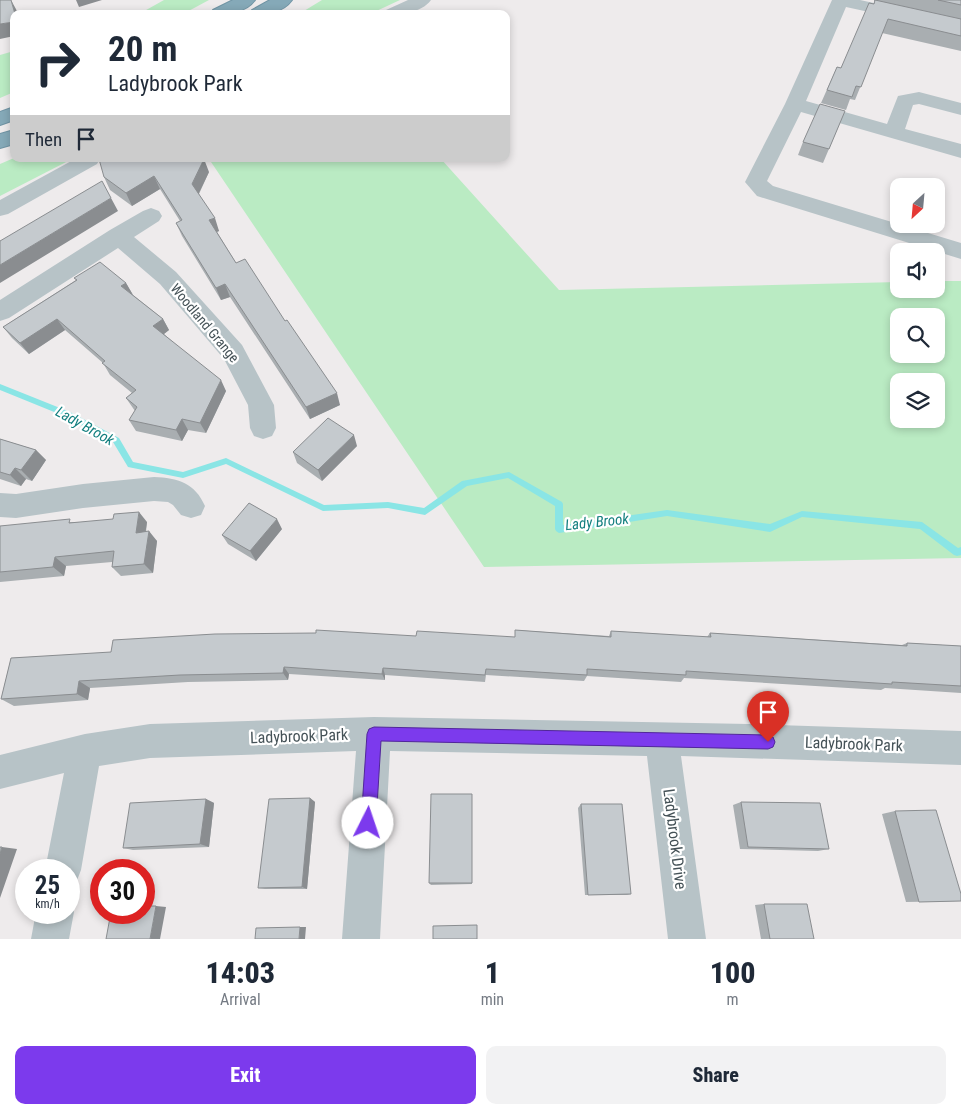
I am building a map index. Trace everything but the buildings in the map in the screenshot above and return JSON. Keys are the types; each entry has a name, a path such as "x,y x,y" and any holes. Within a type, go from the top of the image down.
{"highway":[{"path":"227,10 246,0"},
{"path":"265,10 283,0"}],"street":[{"path":"401,10 422,0"},
{"path":"948,253 765,191 756,182 795,104 841,1 961,27"},
{"path":"894,132 905,100 919,98 961,109"},
{"path":"795,104 961,151"},
{"path":"0,209 85,162"},
{"path":"0,312 151,216"},
{"name":"Woodland Grange","path":"118,236 168,278 233,352 261,405 263,428"},
{"path":"0,506 16,506 83,496 154,489 172,490 184,496 191,506"},
{"path":"361,939 374,734"},
{"name":"Ladybrook Park","path":"0,772 85,751 150,741 374,734 662,740 960,751"},
{"name":"Ladybrook Drive","path":"662,740 687,939"},
{"path":"65,859 85,751"},
{"path":"50,939 53,924"}],"green space":[{"path":"164,0 209,0 190,10 146,10"},
{"path":"322,0 400,0 379,10 306,10"},
{"path":"10,52 10,94 0,98 0,55"},
{"path":"10,160 10,162 66,162 0,196 0,164"},
{"path":"211,162 444,162 559,290 890,282 890,298 945,298 945,281 961,281 961,558 484,567"}],"waterway":[{"name":"Lady Brook","path":"0,387 67,414 116,440 131,465 183,475 226,461 323,508 388,505 425,512 465,483 509,475 559,504 559,529 667,513 770,528 802,514 922,526 957,552 961,551"}],"route":[{"path":"368,823 374,734 768,742"}]}
